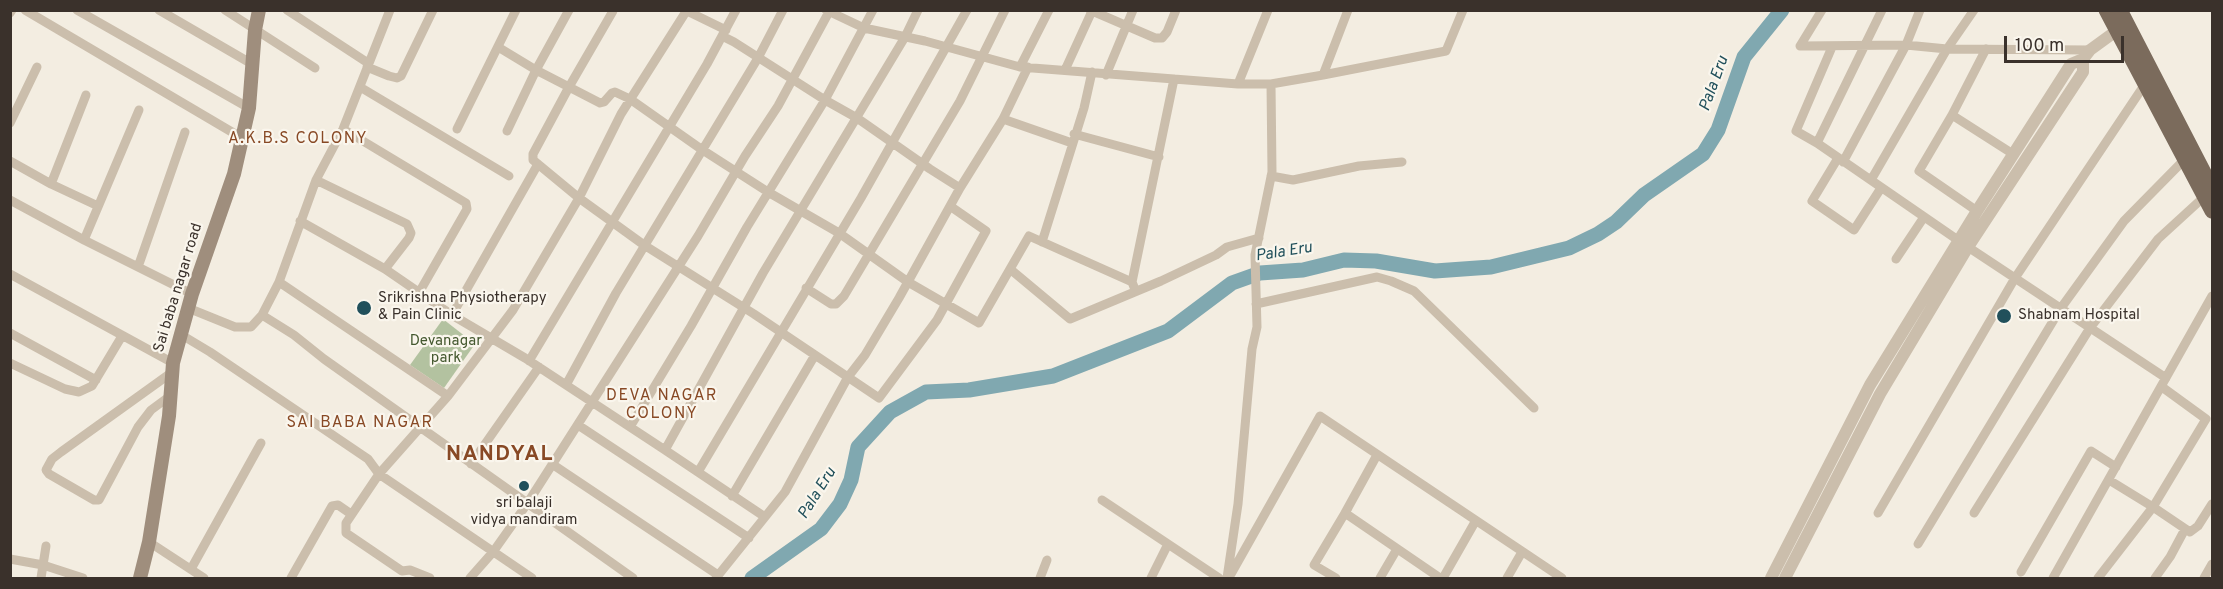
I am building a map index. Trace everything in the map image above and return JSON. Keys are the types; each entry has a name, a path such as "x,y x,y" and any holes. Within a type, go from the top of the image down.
{"main road":[{"name":"Sai baba nagar road","path":"140,579 149,543 169,416 172,368 192,294 234,174 249,108 255,30 259,10"},
{"path":"2106,10 2121,21 2209,192 2212,211"},
{"path":"2121,21 2145,84 2185,159 2209,192"}],"street":[{"path":"25,10 242,138"},
{"path":"77,10 249,108"},
{"path":"159,10 252,64"},
{"path":"225,10 315,68"},
{"path":"188,308 235,327 251,327 262,315 279,282 316,180 343,129 390,10"},
{"path":"287,11 368,65 397,78 401,76 433,10"},
{"path":"457,129 516,10"},
{"path":"507,131 568,10"},
{"path":"530,361 736,10"},
{"path":"566,385 644,245 758,58 783,10"},
{"path":"630,427 768,192 825,100 873,10"},
{"path":"665,450 744,308 905,37 918,10"},
{"path":"698,472 892,144 967,10"},
{"path":"806,288 831,304 836,304 844,296 924,165 983,57 1005,10"},
{"path":"552,464 717,577 785,492 848,377 865,355 908,282 960,188 1003,119 1049,10"},
{"path":"1106,75 1133,10"},
{"path":"1065,70 1091,11 1155,38 1162,38 1176,10"},
{"path":"1238,84 1268,10"},
{"path":"1323,75 1348,10"},
{"path":"470,579 527,504 679,266 793,80 829,11 864,28 1024,67 1106,75 1271,84 1446,51 1463,10"},
{"path":"1822,10 1800,46 1906,45 1947,49 2086,54"},
{"path":"1817,143 1882,10"},
{"path":"1881,188 1854,230 1812,201 1841,160 1906,45 1920,10"},
{"path":"1871,180 1947,49 1974,10"},
{"path":"613,11 533,154 533,160 579,198 644,245 782,332 879,398 937,320 986,231 950,206"},
{"path":"430,579 410,570 400,575 346,533 346,522 379,474 448,396 513,310 579,198 630,99 687,11 724,33 758,58 857,118 892,144 960,188"},
{"path":"1785,579 1880,394 1963,243 1977,211 2071,64 2086,54 2121,21"},
{"path":"1832,46 1796,131 2090,328 2164,382 2209,421 2153,507 2098,579"},
{"path":"498,47 536,70 600,103 615,92 630,99 768,192 839,233 908,282 979,323 1029,236 1132,282"},
{"path":"1977,211 1919,171 1952,115 1986,49"},
{"path":"1772,579 1870,385 1963,243 2083,72 2086,54"},
{"path":"10,123 37,67"},
{"path":"1042,242 1092,72"},
{"path":"1136,292 1132,282 1173,79"},
{"path":"1228,579 1238,504 1252,349 1257,327 1255,255 1271,176 1271,84"},
{"path":"1878,513 2014,278 2145,84"},
{"path":"360,87 509,176"},
{"path":"51,184 86,95"},
{"path":"84,240 139,110"},
{"path":"1952,115 2013,154"},
{"path":"1003,119 1073,138 1159,157"},
{"path":"343,129 466,203 467,209 420,291"},
{"path":"138,267 185,132"},
{"path":"1918,544 2061,308 2124,221 2185,159"},
{"path":"10,162 98,206"},
{"path":"1271,176 1293,180 1359,166 1402,162"},
{"path":"452,315 538,164"},
{"path":"316,180 407,224 411,233 409,238 385,269"},
{"path":"1974,513 2090,328 2158,239 2209,192"},
{"path":"10,200 192,294"},
{"path":"1896,259 1924,217"},
{"path":"300,220 385,269 452,315 530,361 765,517"},
{"path":"1010,269 1070,319 1136,292 1216,255 1227,247 1259,238"},
{"path":"10,273 122,336 172,368 52,459 46,470 49,474 94,500 101,499 138,427 151,411 170,396"},
{"path":"1256,304 1377,278 1391,281 1414,291 1534,408"},
{"path":"279,282 448,396"},
{"path":"2053,579 2212,296"},
{"path":"262,315 294,335 324,359 633,579"},
{"path":"10,333 96,380"},
{"path":"180,334 368,459 379,474 532,579"},
{"path":"10,363 65,389 79,392 86,390 96,380 122,336"},
{"path":"732,496 815,355"},
{"path":"471,464 539,367"},
{"path":"1228,579 1320,416 1562,579"},
{"path":"578,425 748,538"},
{"path":"191,569 261,443"},
{"path":"2020,572 2091,451 2116,466"},
{"path":"1377,455 1345,513 1397,549 1442,579 1475,522"},
{"path":"2109,480 2190,532 2198,526 2212,504"},
{"path":"1102,500 1219,579"},
{"path":"291,579 332,506 338,505 351,514"},
{"path":"1336,579 1314,565 1348,508"},
{"path":"2155,579 2185,529"},
{"path":"149,543 204,579"},
{"path":"1151,579 1168,544"},
{"path":"41,579 46,546"},
{"path":"1380,579 1397,549"},
{"path":"1507,579 1522,552"},
{"path":"10,559 43,565 83,579"},
{"path":"1040,579 1047,560"},
{"path":"2204,579 2212,564"}],"green space":[{"name":"Devanagar park","path":"443,319 475,344 444,388 410,365"}],"waterway":[{"name":"Pala Eru","path":"752,578 821,529 840,504 851,480 858,447 890,412 926,392 969,390 1053,376 1168,331 1232,283 1260,273 1303,270 1344,260 1376,261 1435,271 1491,267 1569,248 1598,234 1616,222 1644,195 1703,154 1718,130 1744,57 1782,10"}],"place":[{"name":"Srikrishna Physiotherapy & Pain Clinic","path":"364,308"},
{"name":"Shabnam Hospital","path":"2004,316"},
{"name":"sri balaji vidya mandiram","path":"524,486"}],"district":[{"name":"A.K.B.S COLONY","path":"298,140"},
{"name":"DEVA NAGAR COLONY","path":"662,406"},
{"name":"SAI BABA NAGAR","path":"360,424"},
{"name":"NANDYAL","path":"500,456"}]}
